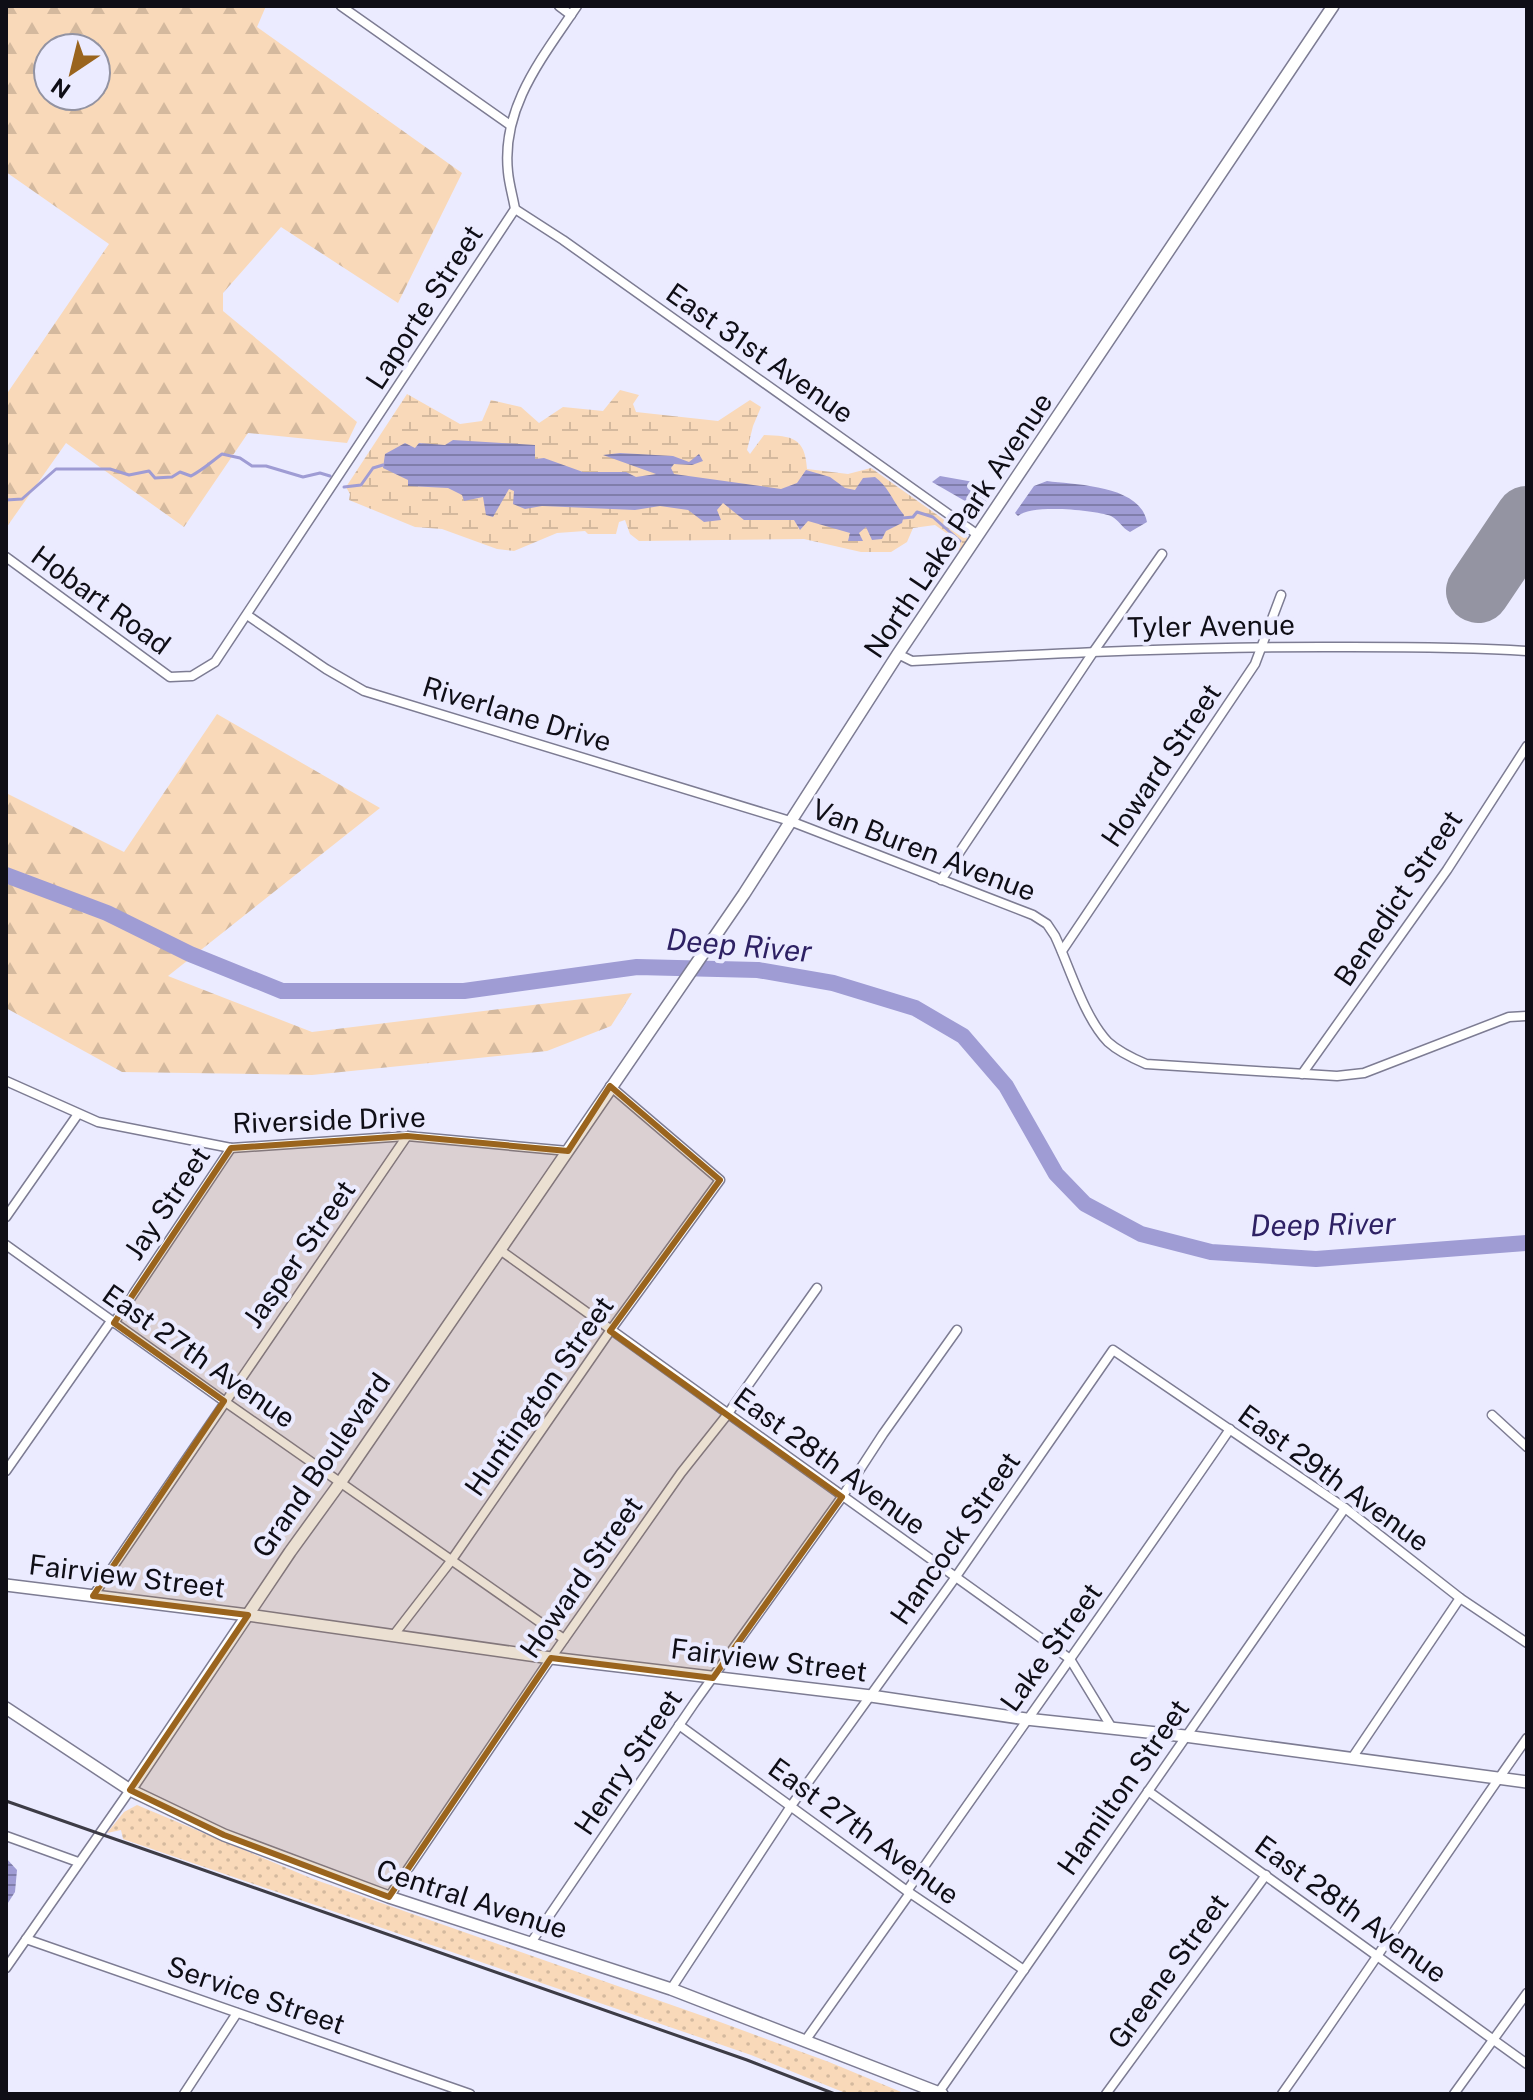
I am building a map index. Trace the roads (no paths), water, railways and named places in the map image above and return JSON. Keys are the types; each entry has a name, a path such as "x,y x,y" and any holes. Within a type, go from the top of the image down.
{"street":[{"path":"341,6 510,125"},
{"path":"559,6 571,15"},
{"name":"Laporte Street","path":"170,677 192,676 215,662 515,209 508,172 510,125 520,93 577,6"},
{"name":"North Lake Park Avenue","path":"623,1070 744,894 898,654 1333,6"},
{"name":"East 31st Avenue","path":"515,209 978,535"},
{"path":"941,880 1162,554"},
{"name":"Hobart Road","path":"6,557 170,677"},
{"name":"Howard Street","path":"1062,951 1255,664 1281,595"},
{"name":"Riverlane Drive","path":"247,615 364,691 790,821"},
{"name":"Tyler Avenue","path":"898,654 912,661 1261,646 1475,647 1527,651"},
{"name":"Benedict Street","path":"1302,1074 1447,870 1527,746"},
{"name":"Van Buren Avenue","path":"790,821 1033,915 1047,924 1094,1024 1109,1043 1125,1055 1146,1064 1337,1076 1364,1073 1509,1017 1527,1016"},
{"name":"Grand Boulevard","path":"6,1968 623,1070"},
{"name":"Riverside Drive","path":"6,1081 78,1114 131,1130 231,1148 407,1136 568,1151"},
{"name":"Huntington Street","path":"393,1636 451,1561 610,1331 720,1180 610,1086"},
{"path":"6,1217 78,1114"},
{"name":"Jasper Street","path":"93,1596 407,1136"},
{"name":"Jay Street","path":"6,1471 231,1148"},
{"name":"East 27th Avenue","path":"6,1245 564,1639"},
{"name":"East 28th Avenue","path":"500,1250 1070,1659 1112,1728"},
{"name":"Howard Street","path":"389,1897 564,1639 817,1288"},
{"name":"Henry Street","path":"530,1944 679,1725 957,1330"},
{"name":"East 29th Avenue","path":"1113,1350 1345,1508 1460,1598 1527,1643"},
{"name":"Hancock Street","path":"671,1989 791,1806 955,1578 1113,1350"},
{"path":"1492,1415 1527,1447"},
{"name":"Lake Street","path":"805,2041 1230,1429"},
{"name":"Hamilton Street","path":"940,2093 1345,1508"},
{"name":"Fairview Street","path":"6,1585 1527,1782"},
{"path":"1352,1758 1460,1598"},
{"name":"Central Avenue","path":"6,1708 130,1790 224,1835 389,1897 671,1989 940,2093"},
{"name":"East 27th Avenue","path":"679,1725 909,1892 1024,1970"},
{"path":"1282,2094 1380,1956 1527,1738"},
{"name":"East 28th Avenue","path":"1148,1791 1527,2064"},
{"path":"6,1836 78,1862"},
{"name":"Greene Street","path":"1106,2094 1266,1875"},
{"name":"Service Street","path":"26,1939 470,2094"},
{"path":"1454,2094 1527,1993"},
{"path":"184,2094 237,2013"},
{"path":"434,2094 441,2082"}],"waterway":[{"path":"6,500 22,499 56,469 110,469 129,475 149,471 155,478 172,477 180,472 191,476 222,454 240,458 252,466 266,466 303,477 320,473 330,476"},
{"path":"344,487 361,485 373,468 383,465"},
{"path":"903,518 913,517 917,512 933,517 960,541"},
{"name":"Deep River","path":"6,875 107,913 190,954 282,991 464,991 637,967 758,970 833,983 915,1008 963,1036 1006,1086 1056,1174 1085,1204 1141,1234 1211,1252 1316,1259 1527,1243"}],"railway":[{"path":"6,1801 747,2060 835,2094"}]}
